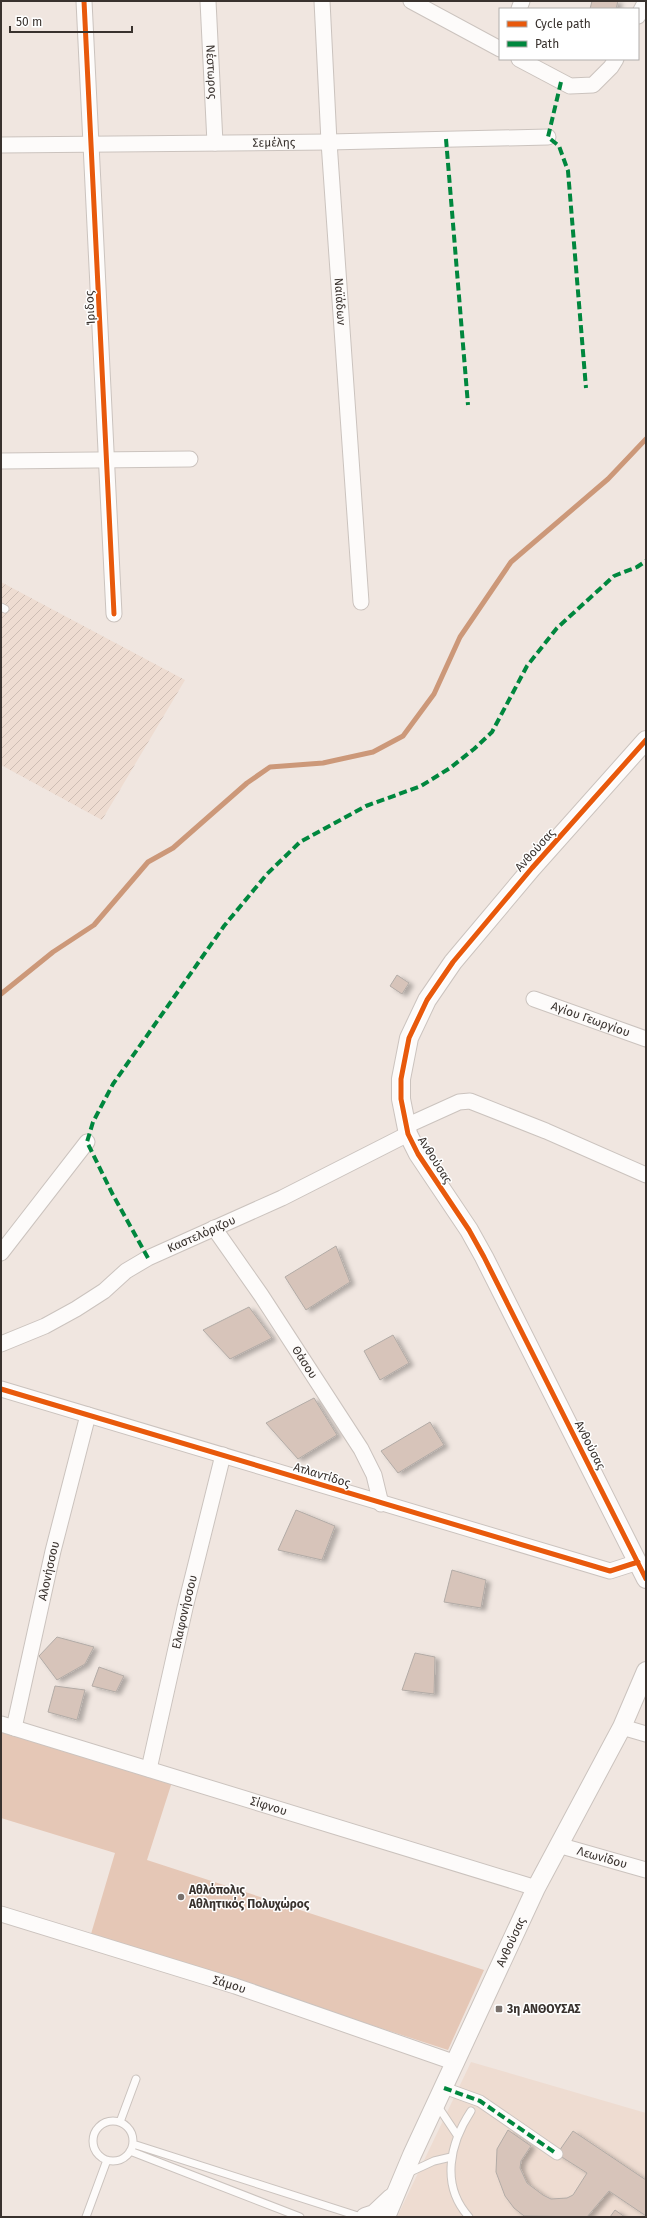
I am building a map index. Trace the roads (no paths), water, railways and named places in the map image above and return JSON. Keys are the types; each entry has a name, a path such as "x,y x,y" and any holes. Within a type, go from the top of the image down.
{"street":[{"name":"Ίριδος","path":"84,1 114,614"},
{"name":"Νέστωρος","path":"208,1 216,143"},
{"name":"Ναϊάδων","path":"322,1 329,142 361,602"},
{"path":"411,1 499,48"},
{"path":"639,14 646,1"},
{"path":"521,60 570,86 593,86 612,67 616,60"},
{"name":"Σεμέλης","path":"1,145 329,142 548,137"},
{"path":"1,461 190,459"},
{"name":"Ανθούσας","path":"646,740 492,914 439,980 418,1018 404,1057 401,1099 407,1130 418,1154 481,1251 646,1579"},
{"name":"Αγίου Γεωργίου","path":"534,999 645,1036"},
{"name":"Καστελόριζου","path":"1,1344 45,1326 104,1291 126,1271 182,1242 282,1198 459,1102 470,1101 546,1131 646,1175"},
{"path":"1,1253 88,1142"},
{"name":"Θάσου","path":"214,1228 261,1295 361,1449 374,1475 381,1504"},
{"name":"Ατλαντίδος","path":"1,1389 381,1504 610,1571 638,1562"},
{"name":"Αλονήσσου","path":"7,1726 88,1415"},
{"name":"Ελαφονήσσου","path":"149,1769 185,1608 223,1455"},
{"name":"Ανθούσας","path":"386,2217 403,2176 536,1888 622,1727 646,1671"},
{"name":"Σίφνου","path":"7,1726 536,1888"},
{"path":"622,1727 646,1734"},
{"name":"Λεωνίδου","path":"558,1845 646,1870"},
{"name":"Σάμου","path":"1,1914 236,1986 456,2063"},
{"path":"440,2096 480,2101 557,2154"},
{"path":"365,2217 374,2214 395,2195"}],"lane":[{"path":"120,2122 136,2079"},
{"path":"440,2096 457,2135"},
{"path":"469,2217 456,2196 451,2181 451,2157 457,2135 471,2111"},
{"path":"105,2122 120,2122 131,2133 132,2148 118,2160 107,2160 100,2157 94,2149 91,2141 95,2130 105,2122"},
{"path":"132,2148 300,2217"},
{"path":"132,2148 361,2217"},
{"path":"403,2176 434,2161 451,2157"},
{"path":"86,2217 107,2160"}],"waterway":[{"path":"1,994 53,952 94,925 148,862 173,848 247,783 270,767 323,763 373,752 403,736 434,694 460,637 511,562 608,479 646,439"}],"place":[{"name":"Αθλόπολις Αθλητικός Πολυχώρος","path":"181,1897"},
{"name":"3η ΑΝΘΟΥΣΑΣ","path":"499,2009"}]}
